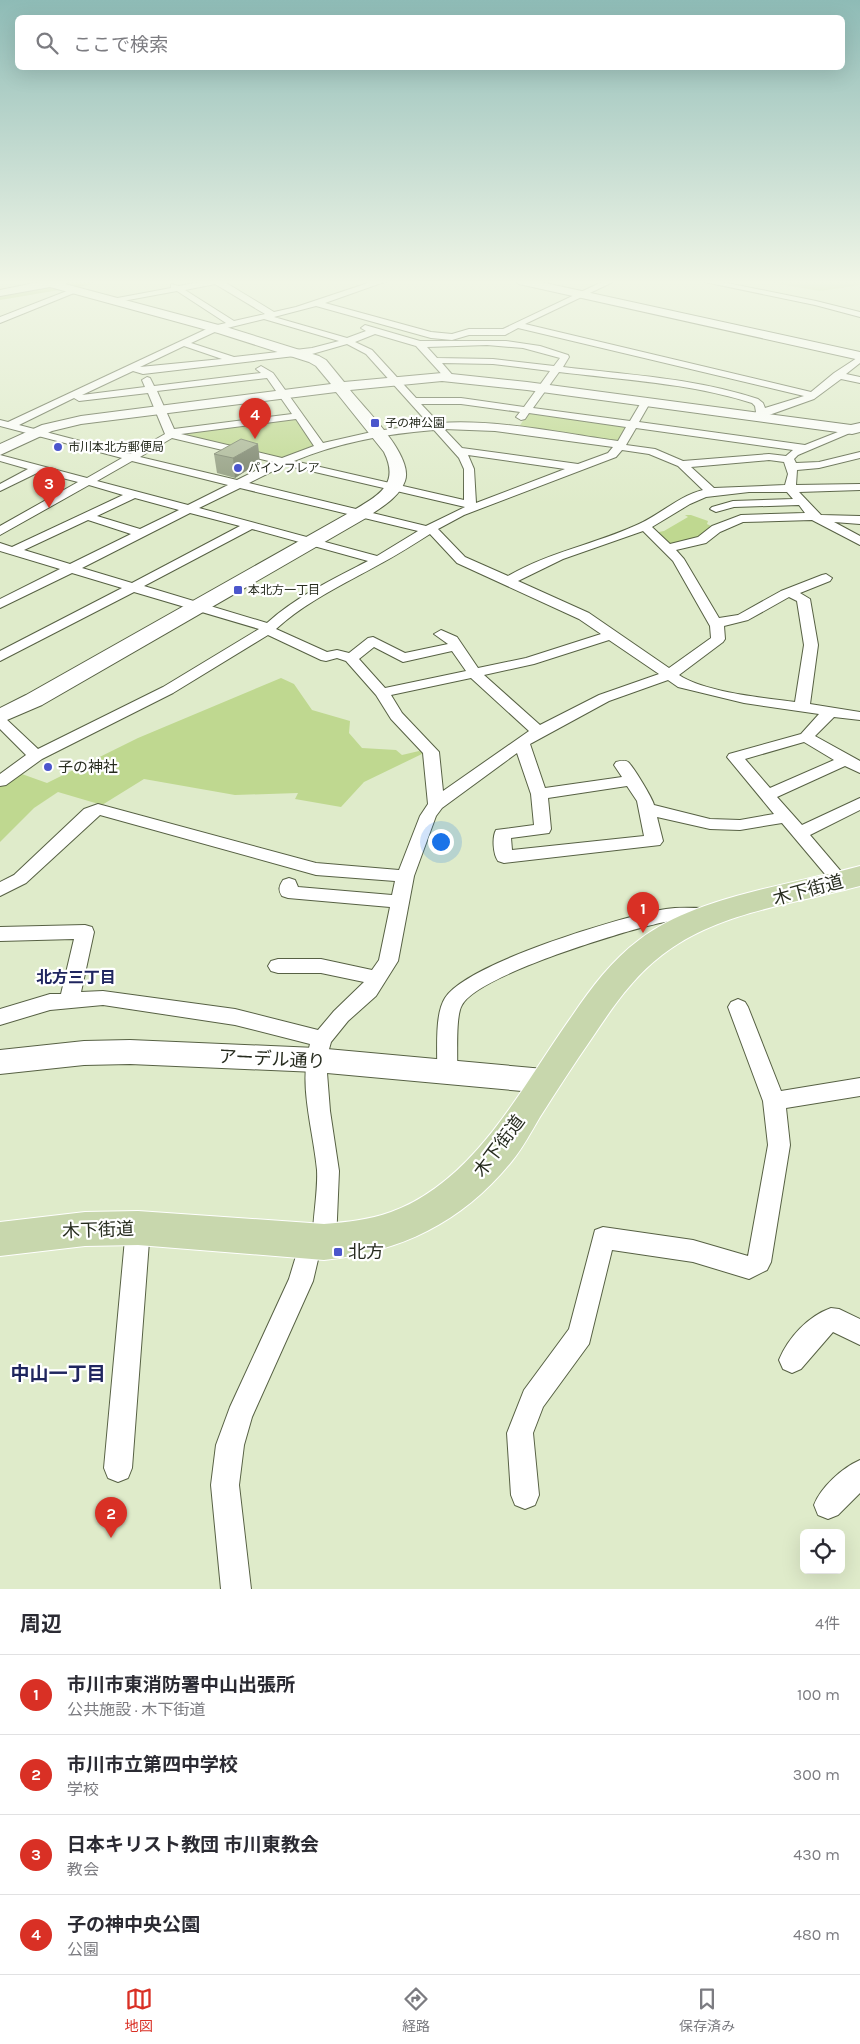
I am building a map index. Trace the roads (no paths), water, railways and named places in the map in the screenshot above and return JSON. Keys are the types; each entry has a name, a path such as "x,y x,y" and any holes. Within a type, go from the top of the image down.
{"main road":[{"name":"木下街道","path":"0,1238 85,1229 138,1228 318,1241 350,1241 377,1235 406,1225 434,1210 470,1183 500,1149 602,996 626,970 662,939 719,914 850,879"}],"street":[{"path":"5,424 67,399 160,355"},
{"path":"220,355 258,368 270,375 320,446"},
{"path":"132,368 143,370 279,355"},
{"path":"0,716 34,700 312,542 385,498 394,487 399,476 395,457 322,363 304,355"},
{"path":"372,355 459,451 468,469 472,507"},
{"path":"430,355 450,378"},
{"path":"512,430 565,357 560,355"},
{"path":"644,355 812,395"},
{"path":"759,415 812,395 860,357"},
{"path":"435,361 485,361 712,389 755,401 760,405 759,415"},
{"path":"143,370 171,433"},
{"path":"67,399 270,375"},
{"path":"837,375 860,380"},
{"path":"0,450 36,433 81,420 397,381 450,378 856,428"},
{"path":"414,401 447,400 805,448"},
{"path":"0,781 36,756 168,690 268,629 288,611 318,592 472,507 612,455 620,446 646,401"},
{"path":"0,531 171,433 298,416"},
{"path":"5,424 435,532 461,560 584,616 683,684 744,699 860,716"},
{"path":"4,599 284,461 342,439 377,433 437,426 476,426 651,451 682,464 711,492"},
{"path":"790,463 805,448 856,428"},
{"path":"171,433 472,507"},
{"path":"459,451 581,468"},
{"path":"682,464 769,457 790,463 819,465 860,455"},
{"path":"0,458 379,560"},
{"path":"790,463 793,474 790,488"},
{"path":"0,488 38,468"},
{"path":"509,581 549,559 645,526 692,498 711,492 856,487 860,497"},
{"path":"790,488 816,517 860,541"},
{"path":"13,551 134,494"},
{"path":"692,498 741,519"},
{"path":"716,508 734,504 801,502"},
{"path":"86,516 141,533"},
{"path":"668,548 702,540 716,529 741,519 816,517 860,520"},
{"path":"0,657 251,525"},
{"path":"236,1589 225,1485 230,1444 239,1416 318,1241 328,1171 319,1111 319,1050 340,1016 369,991 388,961 406,876 421,832 436,804 539,732 604,698 669,675 718,639 715,622 678,559 645,526"},
{"path":"0,547 198,606 268,629 286,636 326,657 336,654 351,658 382,693 396,716 431,752 436,804"},
{"path":"715,622 723,623 746,616 790,593 826,578"},
{"path":"790,593 803,599 811,645 802,708"},
{"path":"441,634 452,640 475,674 539,732"},
{"path":"382,693 475,674 567,650 610,635"},
{"path":"351,658 373,641 403,658 456,646"},
{"path":"831,711 806,736 735,757 800,833 850,879"},
{"path":"0,722 36,756"},
{"path":"806,736 860,768"},
{"path":"522,743 539,794 543,829 502,834 504,857 654,841 645,801 622,765"},
{"path":"767,795 846,760"},
{"path":"539,794 633,780"},
{"path":"800,833 860,803"},
{"path":"0,890 20,879 90,813 98,808 316,869 406,876"},
{"path":"647,809 710,824 740,825 786,817"},
{"path":"289,884 288,892 400,902"},
{"path":"448,1073 453,999 493,973 589,936 655,918 719,914"},
{"path":"0,934 85,932 69,1000"},
{"path":"278,966 322,966 377,978"},
{"path":"0,1017 50,1002 103,998 235,1017 319,1050"},
{"path":"525,1495 520,1433 533,1399 580,1334 603,1238 693,1251 749,1268 759,1262 779,1145 774,1101 738,1007"},
{"name":"アーデル通り","path":"0,1062 84,1053 319,1050 448,1073 544,1082"},
{"path":"774,1101 860,1087"},
{"path":"118,1468 138,1228"},
{"path":"792,1360 823,1323 830,1320 842,1323 860,1333"},
{"path":"828,1505 860,1474"}],"place":[{"name":"子の神公園","path":"375,423"},
{"name":"子の神中央公園","path":"255,439"},
{"name":"市川本北方郵便局","path":"58,447"},
{"name":"パインフレア","path":"238,468"},
{"name":"日本キリスト教団 市川東教会","path":"49,508"},
{"name":"本北方一丁目","path":"238,590"},
{"name":"子の神社","path":"48,767"},
{"name":"市川市東消防署中山出張所","path":"643,933"},
{"name":"北方","path":"338,1252"},
{"name":"市川市立第四中学校","path":"111,1538"}],"district":[{"name":"北方三丁目","path":"76,977"},
{"name":"中山一丁目","path":"58,1373"}]}
